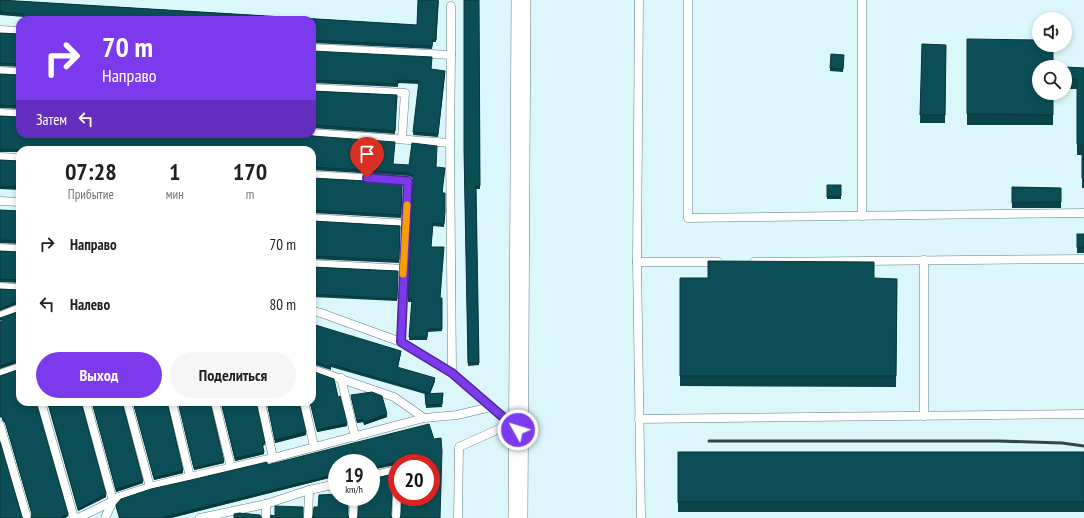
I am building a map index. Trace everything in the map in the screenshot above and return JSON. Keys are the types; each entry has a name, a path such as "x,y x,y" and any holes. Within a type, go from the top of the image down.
{"street":[{"path":"518,518 514,427 521,0"}],"lane":[{"path":"639,0 637,262 641,518"},
{"path":"688,0 688,218 1084,214"},
{"path":"862,0 862,216"},
{"path":"451,6 450,143 452,373"},
{"path":"0,30 16,31"},
{"path":"316,48 451,56"},
{"path":"0,71 16,72"},
{"path":"316,88 406,93 402,138"},
{"path":"0,113 16,114"},
{"path":"316,132 450,143"},
{"path":"0,157 16,158"},
{"path":"316,175 408,181 401,342"},
{"path":"0,201 16,202"},
{"path":"316,218 407,224"},
{"path":"0,248 16,249"},
{"path":"748,262 1084,259"},
{"path":"924,260 924,416"},
{"path":"637,262 724,262"},
{"path":"316,264 404,269"},
{"path":"0,287 16,288"},
{"path":"0,316 16,310"},
{"path":"316,312 401,342 452,373 514,427 458,447 458,518"},
{"path":"0,374 16,368"},
{"path":"316,370 394,397 424,418"},
{"path":"341,378 355,437"},
{"path":"42,406 74,518"},
{"path":"87,406 113,501 106,518"},
{"path":"128,406 150,487"},
{"path":"173,406 190,477"},
{"path":"216,406 231,467"},
{"path":"262,406 273,458"},
{"path":"305,406 314,446"},
{"path":"78,518 113,501 118,497 150,487 273,458 424,418 457,415 491,407"},
{"path":"639,419 1084,414"},
{"path":"0,425 27,518"},
{"path":"200,518 223,516 309,490 328,486"},
{"path":"308,518 309,490"},
{"path":"266,504 266,518"},
{"path":"353,518 354,506"},
{"path":"396,518 397,506"}],"building":[{"path":"0,0 267,16 24,16 24,14 0,12"},
{"path":"418,0 438,0 436,40 433,39 432,46 316,40 316,19 417,25"},
{"path":"464,0 479,0 480,186 476,186 479,363 468,363 464,149"},
{"path":"0,33 16,34 16,64 0,63"},
{"path":"967,39 1032,40 1032,52 1053,52 1053,60 1032,60 1032,100 1053,100 1053,115 967,114"},
{"path":"922,44 946,45 945,115 920,115"},
{"path":"316,51 432,57 431,69 445,71 438,134 413,132 419,81 398,80 398,84 316,80"},
{"path":"831,54 844,55 843,69 830,68"},
{"path":"1072,67 1084,68 1084,178 1082,178 1082,144 1077,144 1077,79 1072,79"},
{"path":"0,74 16,75 16,106 0,105"},
{"path":"316,91 397,95 395,131 316,125"},
{"path":"0,116 16,117 16,138 316,138 316,136 395,142 393,164 409,165 412,143 437,146 436,167 445,168 442,193 445,193 445,212 444,224 433,223 431,247 444,247 440,298 442,298 442,329 428,329 427,337 409,337 412,299 408,299 413,175 409,173 316,167 316,146 16,146 16,150 0,149"},
{"path":"0,160 16,161 16,187 0,186"},
{"path":"316,178 402,183 401,215 316,210"},
{"path":"827,185 841,185 841,196 827,197"},
{"path":"1012,187 1061,188 1061,202 1012,203"},
{"path":"0,210 16,211 16,241 0,240"},
{"path":"316,221 400,226 399,260 316,256"},
{"path":"1077,234 1084,234 1084,247 1077,247"},
{"path":"0,251 16,252 16,280 0,279"},
{"path":"708,261 874,262 874,278 897,279 896,376 680,376 680,278 708,278"},
{"path":"316,267 398,271 397,299 316,294"},
{"path":"0,289 16,290 16,302 0,308"},
{"path":"16,312 16,360 0,366 0,322 5,320 0,320 0,318"},
{"path":"316,325 401,351 397,367 435,378 429,393 330,364 331,367 316,362"},
{"path":"16,370 16,406 37,406 68,514 59,518 31,518 32,514 5,421 2,417 0,417 0,376"},
{"path":"316,372 334,379 338,397 340,396 347,423 317,430 311,406 316,406"},
{"path":"372,392 382,396 387,414 364,422 363,419 357,421 351,395"},
{"path":"443,393 442,404 426,405 425,394"},
{"path":"49,406 82,406 106,494 78,509"},
{"path":"93,406 123,406 143,481 116,489"},
{"path":"134,406 168,406 183,470 154,478"},
{"path":"179,406 211,406 224,461 194,468"},
{"path":"222,406 257,406 265,443 262,443 264,452 235,458"},
{"path":"268,406 300,406 306,432 275,440"},
{"path":"429,424 434,439 441,438 440,518 400,518 402,506 440,506 440,454 388,454 388,464 380,466 380,454 328,454 328,476 160,518 120,518 116,505 121,499 151,489 267,462 267,465"},
{"path":"0,442 22,517 23,518 0,518"},
{"path":"678,452 1084,452 1084,502 678,502"},
{"path":"388,475 388,506 391,506 392,518 357,518 359,506 380,506 380,477"},
{"path":"328,494 328,506 348,506 349,518 312,518 314,507 318,507 319,495"},
{"path":"275,506 303,507 303,518 270,518 271,515 275,516"},
{"path":"234,514 260,515 262,518 234,518"}],"railway":[{"path":"709,441 998,441 1062,443 1084,446"}],"slow traffic":[{"path":"403,274 407,205"}],"route":[{"path":"367,178 408,181 401,342 452,373 518,430"}]}
